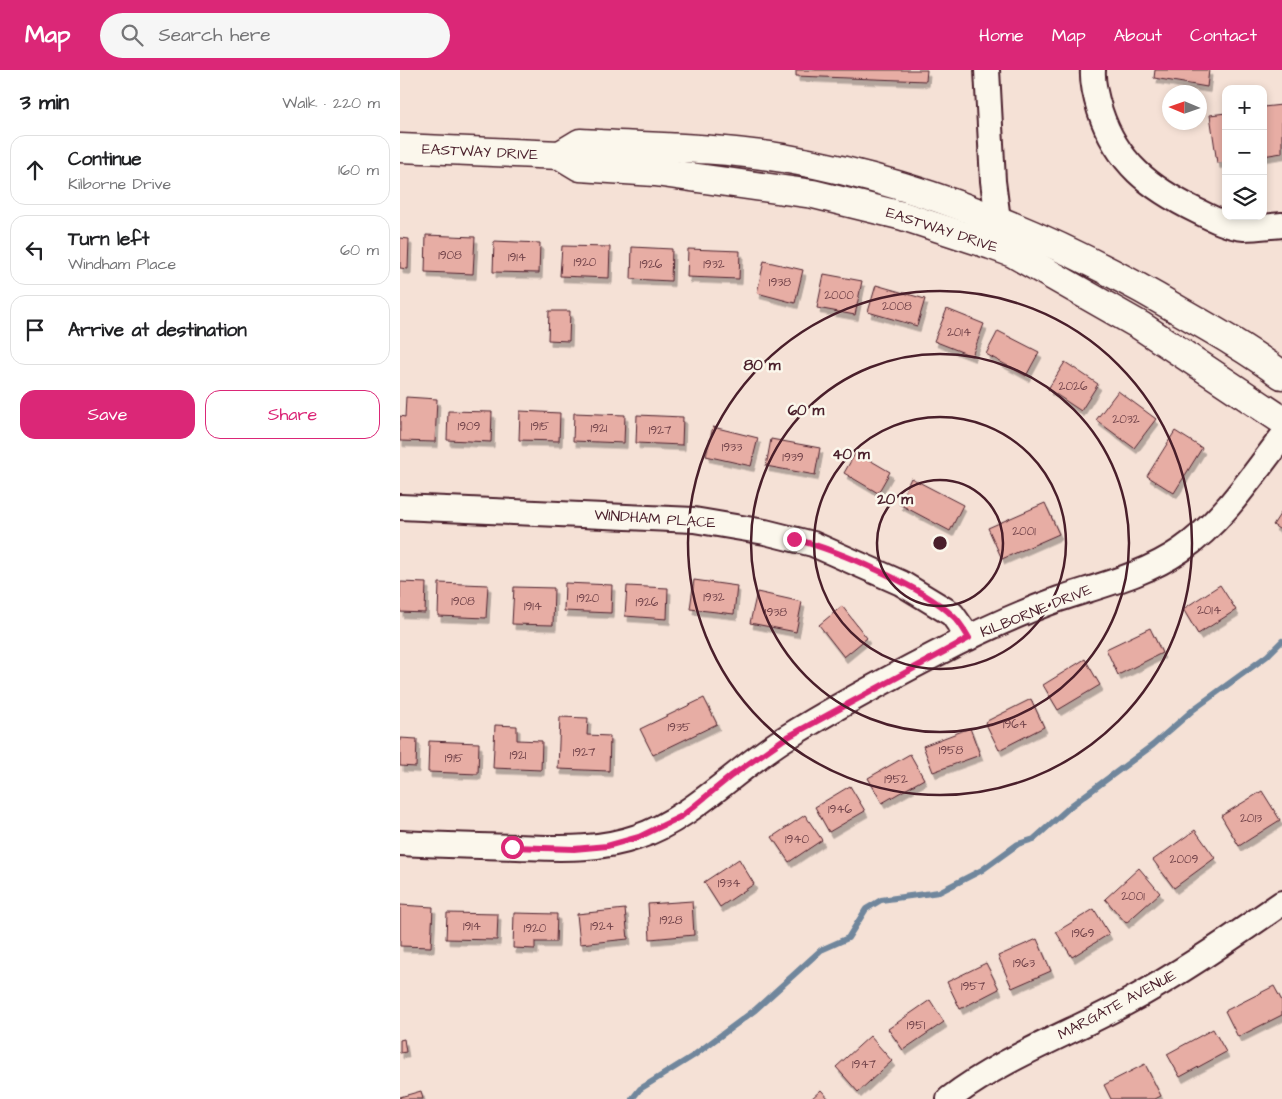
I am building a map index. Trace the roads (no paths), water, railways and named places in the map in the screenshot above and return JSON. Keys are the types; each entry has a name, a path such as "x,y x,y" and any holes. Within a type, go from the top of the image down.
{"main road":[{"name":"EASTWAY DRIVE","path":"560,155 580,143 699,149 782,158 916,189 998,220 1083,257 1159,298 1254,354 1282,375"},
{"name":"EASTWAY DRIVE","path":"400,148 560,155 580,167 664,173 813,194 904,216 1013,253 1141,326 1282,420"}],"street":[{"path":"987,70 998,220"},
{"path":"1093,70 1096,95 1105,128 1120,154 1141,177 1174,200 1216,220 1243,228 1282,225"},
{"name":"KILBORNE DRIVE","path":"400,843 574,849 607,846 639,837 682,816 731,776 784,739 969,638 1056,600 1140,572 1181,550 1222,513 1282,437"},
{"name":"WINDHAM PLACE","path":"400,507 683,519 765,532 814,544 901,583 952,614 969,638"},
{"name":"MARGATE AVENUE","path":"949,1099 970,1082 1008,1061 1120,1006 1167,979 1282,903"}],"waterway":[{"path":"632,1099 640,1089 693,1056 755,1010 821,950 848,938 866,909 881,900 939,892 982,870 1018,844 1034,839 1072,805 1153,745 1194,709 1267,656 1282,641"}]}
